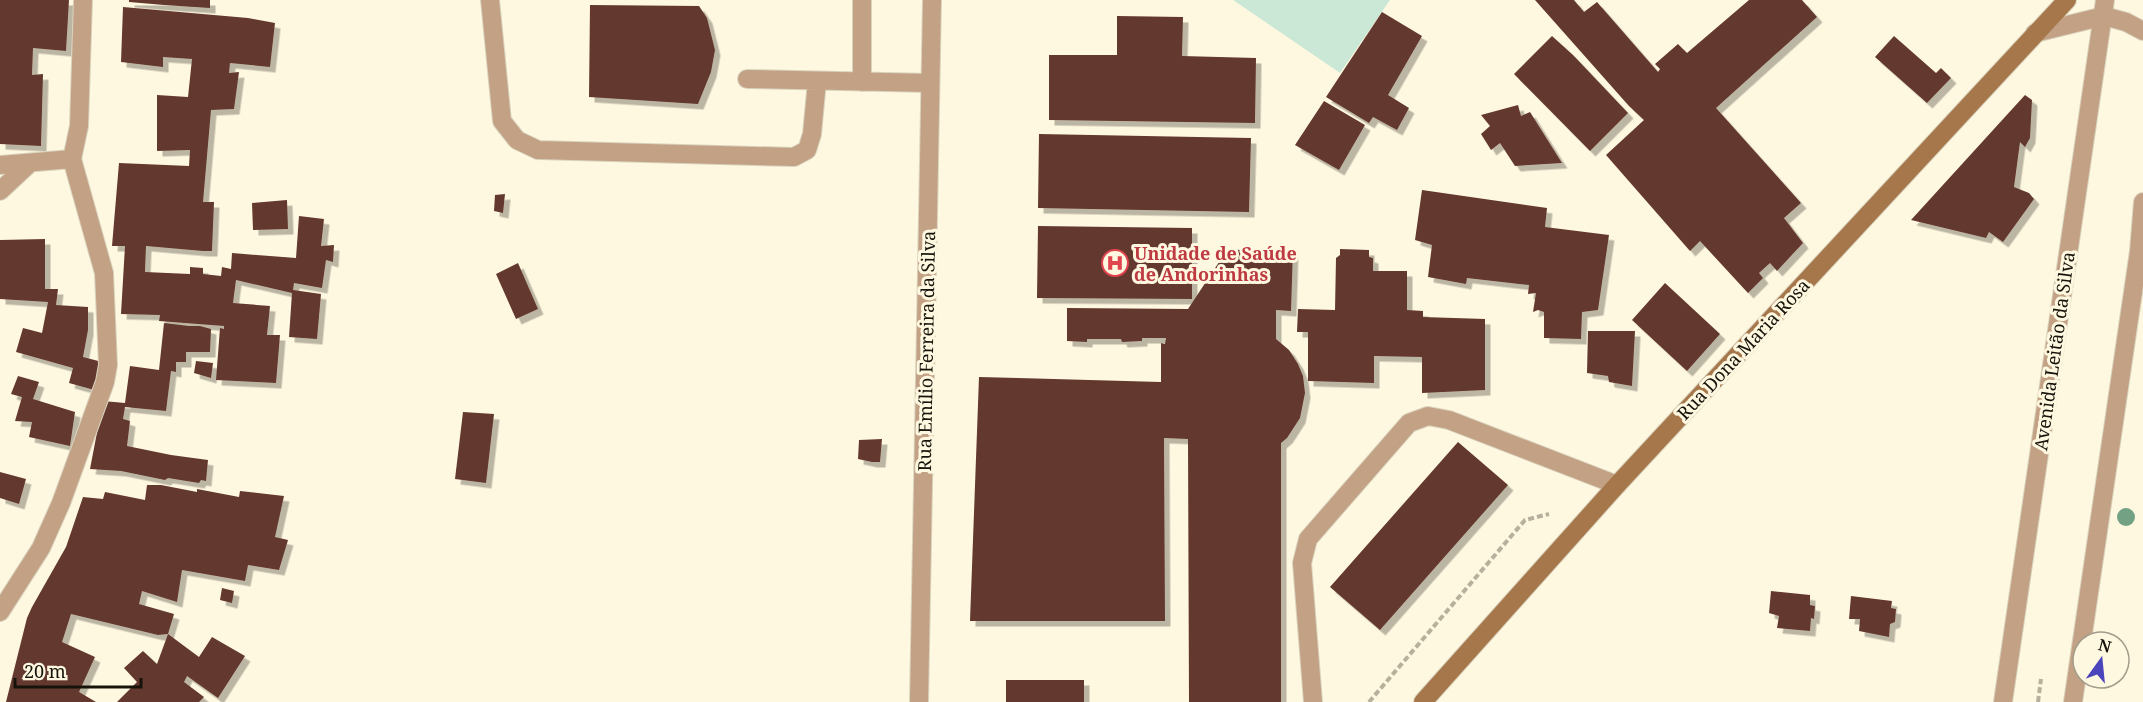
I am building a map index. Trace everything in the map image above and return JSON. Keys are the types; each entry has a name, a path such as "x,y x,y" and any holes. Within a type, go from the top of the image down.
{"main road":[{"name":"Rua Dona Maria Rosa","path":"1424,702 1617,485 2067,0"}],"street":[{"path":"0,612 41,548 62,503 105,382 108,365 104,273 72,159 79,126 82,0"},
{"path":"490,0 502,121 517,140 538,150 794,157 807,150 812,134 817,81"},
{"path":"862,0 862,82"},
{"name":"Rua Emílio Ferreira da Silva","path":"919,702 932,0"},
{"path":"2035,33 2104,8 2143,31"},
{"name":"Avenida Leitão da Silva","path":"2003,702 2104,8"},
{"path":"747,79 930,83"},
{"path":"0,165 72,159"},
{"path":"0,191 29,164"},
{"path":"2073,702 2141,251 2143,202"},
{"path":"1314,702 1302,563 1308,539 1410,423 1428,416 1449,420 1617,485"}],"green space":[{"path":"1233,0 1390,0 1340,73"}],"building":[{"path":"0,0 69,0 66,51 33,48 32,75 43,74 41,146 0,144"},
{"path":"129,0 210,0 210,8 129,2"},
{"path":"1535,0 1574,0 1584,12 1597,2 1658,72 1660,69 1655,64 1678,44 1687,53 1749,0 1802,0 1817,17 1716,108 1801,203 1784,218 1803,243 1777,271 1770,263 1759,273 1763,278 1748,293 1700,241 1690,251 1606,155 1644,120"},
{"path":"590,5 699,6 707,18 715,50 711,72 698,104 589,97"},
{"path":"123,7 248,18 275,23 270,67 230,63 229,73 239,72 234,109 211,110 203,202 214,202 212,251 146,246 145,272 190,274 190,267 203,268 203,274 221,276 222,267 231,269 232,253 296,258 299,216 324,219 321,246 334,245 333,262 326,260 322,288 294,283 293,290 321,294 317,339 289,337 292,293 236,280 233,303 270,306 267,335 280,335 276,383 216,380 220,328 224,329 224,326 159,321 160,315 121,314 125,246 112,246 119,163 189,166 190,150 157,151 157,95 188,97 192,59 163,57 163,67 121,62"},
{"path":"1382,12 1422,36 1388,95 1409,108 1397,130 1373,117 1369,123 1326,97"},
{"path":"1117,16 1183,17 1182,56 1256,58 1255,123 1049,120 1049,55 1117,55"},
{"path":"1552,36 1628,113 1590,151 1514,74"},
{"path":"1894,36 1936,73 1941,68 1951,78 1927,103 1875,57"},
{"path":"2025,95 2032,100 2030,138 2025,147 2020,142 2014,187 2029,193 2034,199 2003,242 1989,232 1986,238 1911,220"},
{"path":"1324,101 1365,125 1339,170 1295,145"},
{"path":"1518,105 1521,116 1530,112 1562,163 1515,166 1500,143 1491,150 1481,134 1490,126 1481,115"},
{"path":"1039,134 1251,138 1249,212 1038,208"},
{"path":"1422,190 1547,208 1545,227 1609,235 1598,310 1582,312 1581,339 1544,338 1544,312 1538,310 1533,312 1536,293 1528,294 1529,285 1467,278 1466,284 1428,277 1432,245 1415,240"},
{"path":"505,194 503,213 494,211 495,195"},
{"path":"287,200 288,229 253,230 252,203"},
{"name":"Unidade de Saúde de Andorinhas","path":"1038,226 1192,228 1192,299 1037,298"},
{"path":"45,239 45,289 58,289 56,305 88,307 88,330 83,357 106,363 98,391 69,383 73,368 16,352 23,328 42,333 48,302 0,299 0,240"},
{"path":"1293,249 1291,311 1276,310 1276,339 1289,350 1298,364 1303,376 1305,393 1300,418 1281,443 1281,702 1189,702 1188,439 1164,438 1165,621 970,621 979,377 1161,382 1161,343 1165,344 1166,338 1142,338 1142,341 1122,342 1121,339 1067,341 1067,308 1188,309 1227,250"},
{"path":"1340,249 1369,250 1369,257 1373,258 1373,271 1407,271 1407,310 1423,311 1423,317 1485,319 1485,390 1422,393 1422,357 1374,356 1374,383 1308,381 1308,332 1297,332 1298,309 1335,310 1336,258 1340,255"},
{"path":"518,263 538,309 516,319 496,274"},
{"path":"1665,283 1720,334 1687,371 1632,320"},
{"path":"164,323 211,329 210,352 186,352 186,362 176,362 176,372 171,371 166,411 125,407 123,419 130,421 127,446 208,460 206,481 201,480 199,483 168,478 165,480 121,471 90,469 103,401 125,403 130,366 159,370"},
{"path":"1588,331 1635,331 1632,386 1609,382 1608,376 1587,373"},
{"path":"196,361 213,363 211,378 194,373"},
{"path":"18,376 39,382 33,399 75,412 70,446 29,437 32,422 15,421 22,397 11,394"},
{"path":"463,412 494,414 486,483 455,479"},
{"path":"882,439 880,462 858,459 859,440"},
{"path":"1458,442 1508,485 1380,630 1330,587"},
{"path":"0,472 26,479 19,504 0,498"},
{"path":"147,485 161,485 197,492 197,489 239,497 240,491 284,496 275,537 288,540 279,570 248,565 245,581 182,570 177,602 142,591 139,604 174,614 168,634 158,635 71,614 62,642 95,657 79,692 96,702 6,702 27,618 66,547 83,497 103,499 105,492 145,500"},
{"path":"222,588 234,591 232,603 220,600"},
{"path":"1771,591 1810,595 1810,605 1815,606 1810,631 1777,628 1779,616 1769,613"},
{"path":"1851,596 1892,601 1891,608 1896,609 1895,622 1890,624 1889,637 1859,631 1860,619 1849,619"},
{"path":"168,634 199,657 212,637 245,656 218,698 187,676 184,682 204,697 199,702 117,702 137,682 124,668 143,651 157,664"},
{"path":"1006,680 1084,680 1084,702 1006,702"}],"place":[{"name":"Unidade de Saúde de Andorinhas","path":"1115,263"}]}
